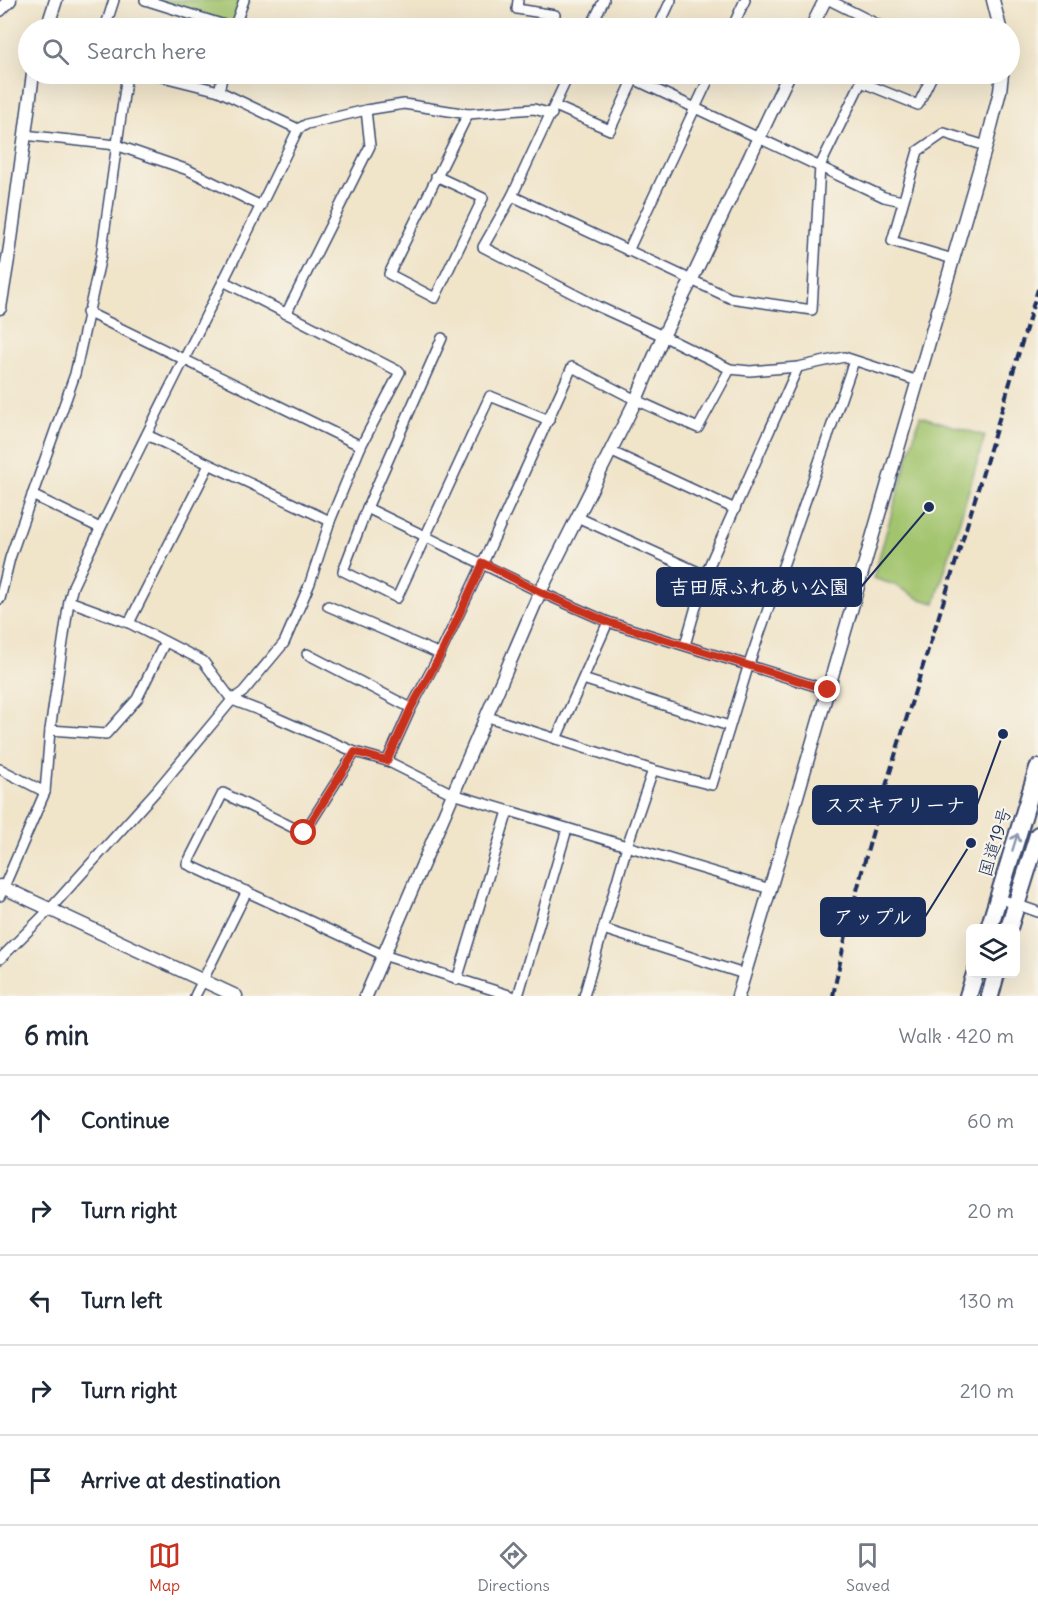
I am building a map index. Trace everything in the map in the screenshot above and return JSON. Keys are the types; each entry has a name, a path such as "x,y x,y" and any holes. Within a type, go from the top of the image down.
{"highway":[{"name":"国道19号","path":"990,924 1038,768"},
{"path":"1010,924 1038,835"},
{"path":"968,996 974,978"},
{"path":"990,996 995,978"}],"street":[{"path":"0,10 10,0"},
{"path":"50,18 56,0"},
{"path":"108,18 114,0"},
{"path":"145,0 202,18"},
{"path":"238,18 244,0"},
{"path":"595,18 604,0"},
{"path":"663,18 671,0"},
{"path":"737,18 745,0"},
{"path":"817,18 827,0 865,18"},
{"path":"993,0 998,18"},
{"path":"518,4 555,15"},
{"path":"0,308 32,84"},
{"path":"0,599 5,557 32,495 75,374 100,256 126,84"},
{"path":"191,84 219,91 298,129"},
{"path":"219,91 221,84"},
{"path":"565,84 512,196 483,247 597,306 729,369 750,371 798,367 844,357 918,381"},
{"path":"237,996 50,909 2,890 45,792 50,730 73,586 184,359 225,282 298,129 307,124 366,110 404,104 468,114 534,109 553,110 610,130 631,84"},
{"path":"650,84 884,197 902,201"},
{"path":"628,251 706,84"},
{"path":"366,996 540,592 636,400 663,336 784,84"},
{"path":"512,196 730,298 812,310 820,166 860,84"},
{"path":"875,84 918,105 928,84"},
{"path":"738,996 986,146 1001,84"},
{"path":"286,314 370,146 366,110"},
{"path":"436,176 483,198 435,298 389,274 436,176 468,114"},
{"path":"953,259 892,241 902,201 918,152 944,134 986,146"},
{"path":"24,135 116,145 188,170 261,206"},
{"path":"0,959 50,909 157,790 232,700 243,692 284,643 310,583 330,521 361,446 400,372 225,282"},
{"path":"87,312 361,446"},
{"path":"442,338 367,508 343,571 397,598 490,396 549,420"},
{"path":"488,717 653,770 711,786 748,667 854,362"},
{"path":"387,761 411,708 441,654 572,367 636,400 699,428 729,369"},
{"path":"685,645 705,575 798,367"},
{"path":"147,435 330,521"},
{"path":"610,452 735,509"},
{"path":"129,623 209,465"},
{"path":"32,495 100,528"},
{"path":"367,508 540,592 608,622 828,690"},
{"path":"577,518 705,575"},
{"path":"69,601 129,623 203,661 232,700 355,752 387,761 453,794 770,890"},
{"path":"328,606 441,654"},
{"path":"556,739 608,622"},
{"path":"50,730 106,734 137,699 165,642"},
{"path":"307,654 411,708"},
{"path":"583,680 729,726"},
{"path":"355,752 304,833 223,793 187,864 383,955 512,996"},
{"path":"0,769 45,792"},
{"path":"584,996 627,846 653,770"},
{"path":"457,980 508,811"},
{"path":"518,996 567,829"},
{"path":"195,996 247,891"},
{"path":"998,898 1038,912"},
{"path":"603,929 744,974"}],"green space":[{"path":"153,0 249,0 242,18 216,18"},
{"path":"920,416 985,436 935,603 920,599 895,585 873,578"}],"railway":[{"path":"833,996 855,898 882,800 1038,289"}],"place":[{"name":"吉田原ふれあい公園","path":"929,507"},
{"name":"スズキアリーナ","path":"1003,734"},
{"name":"アップル","path":"971,843"}],"route":[{"path":"304,833 355,752 387,761 411,708 441,654 483,563 540,592 608,622 828,690"}]}
